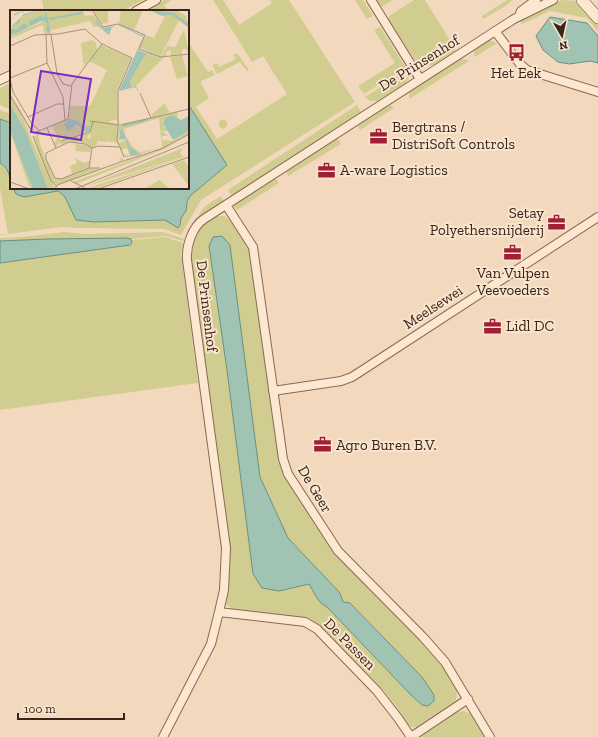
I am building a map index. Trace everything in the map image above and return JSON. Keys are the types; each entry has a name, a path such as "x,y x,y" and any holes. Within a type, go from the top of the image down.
{"street":[{"path":"138,10 156,0"},
{"path":"371,0 420,79"},
{"name":"De Prinsenhof","path":"519,16 521,11 536,0"},
{"name":"De Prinsenhof","path":"162,737 211,644 224,590 226,548 186,251 200,221 367,112 495,31 519,16 524,15 553,0"},
{"path":"582,0 598,18"},
{"path":"594,0 598,8"},
{"path":"495,31 520,64 527,70 598,92"},
{"path":"0,80 10,75"},
{"name":"De Geer","path":"226,205 253,247 283,459 288,474 338,551 423,637 445,662 490,737"},
{"name":"Meelsewei","path":"273,391 342,381 352,377 598,217"},
{"name":"De Passen","path":"219,612 305,622 317,629 377,690 411,737"},
{"path":"411,737 468,699"}],"shaded area":[{"path":"42,0 143,0 124,10 44,10"},
{"path":"164,0 172,0 164,5 167,10 151,10 151,7"},
{"path":"213,0 223,0 239,25 272,3 270,0 289,0 355,102 201,200 181,235 164,229 62,227 8,234 0,188 0,163 6,168 10,177 10,189 14,189 17,194 24,197 58,191 65,197 76,220 94,222 165,220 180,225 190,196 227,165 189,106 189,44 208,72 212,70 215,75 201,81 209,98 196,107 217,139 287,94 263,56 252,62"},
{"path":"355,0 363,0 373,16 367,19"},
{"path":"376,0 393,0 381,7"},
{"path":"414,0 425,0 456,50 442,61 432,65 427,66 416,61 388,20 389,16"},
{"path":"507,0 513,0 483,19 482,16"},
{"path":"562,0 577,1 598,22 598,32 587,18 550,11 522,24 519,21 548,5"},
{"path":"550,17 587,23 598,36 598,63 590,61 569,64 558,62 543,50 536,36"},
{"path":"380,27 406,68 364,94 358,86 395,63 374,30"},
{"path":"489,40 497,43 475,57 473,50"},
{"path":"233,54 238,54 249,70 247,71 240,62 217,74 212,65 217,63 219,67 236,59"},
{"path":"460,58 469,61 409,99 409,92"},
{"path":"409,69 410,75 406,83 377,101 370,101 365,97"},
{"path":"10,83 10,110 0,105 0,88"},
{"path":"357,105 361,112 232,196 228,190"},
{"path":"390,105 394,108 360,130 358,126"},
{"path":"189,106 227,165 190,196 187,202 186,211 181,218 178,228 165,220 94,222 76,220 65,197 58,191 24,197 16,194 14,189 189,189"},
{"path":"0,110 10,114 10,123 0,119"},
{"path":"0,119 10,123 10,178 6,169 0,163"},
{"path":"223,119 228,124 223,129 218,124"},
{"path":"337,138 341,144 288,176 286,171"},
{"path":"275,178 279,183 237,210 233,205"},
{"path":"221,196 224,201 196,219 205,206"},
{"path":"215,216 224,216 230,220 249,250 274,429 285,477 334,553 409,628 441,665 456,688 456,701 454,704 420,727 412,727 407,724 394,703 376,682 316,623 307,618 233,610 226,604 229,554 190,256 192,245 201,226","holes":["214,237 245,367 260,477 288,538 340,593 343,602 351,603 404,658 409,693 327,607 322,604 309,584 279,591 262,588 253,574 227,370 209,246"]},
{"path":"65,232 86,234 163,232 184,239 183,241 166,236 131,239 47,239 0,241 0,238"},
{"path":"222,236 230,245 260,477 288,538 340,593 343,602 350,603 422,677 434,695 434,701 428,706 422,705 409,693 327,607 322,604 309,584 279,591 262,588 253,574 227,370 209,246 213,237"},
{"path":"166,237 183,243 181,253 198,383 0,410 0,263 130,245 132,240"},
{"path":"131,239 132,243 130,245 0,263 0,241"},
{"path":"463,711 474,717 486,737 421,737 423,734 456,713"}],"place":[{"name":"Het Eek","path":"516,52"},
{"name":"Bergtrans / DistriSoft Controls","path":"379,136"},
{"name":"A-ware Logistics","path":"327,170"},
{"name":"Setay Polyethersnijderij","path":"557,222"},
{"name":"Van Vulpen Veevoeders","path":"513,252"},
{"name":"Lidl DC","path":"493,326"},
{"name":"Agro Buren B.V.","path":"323,445"}]}
